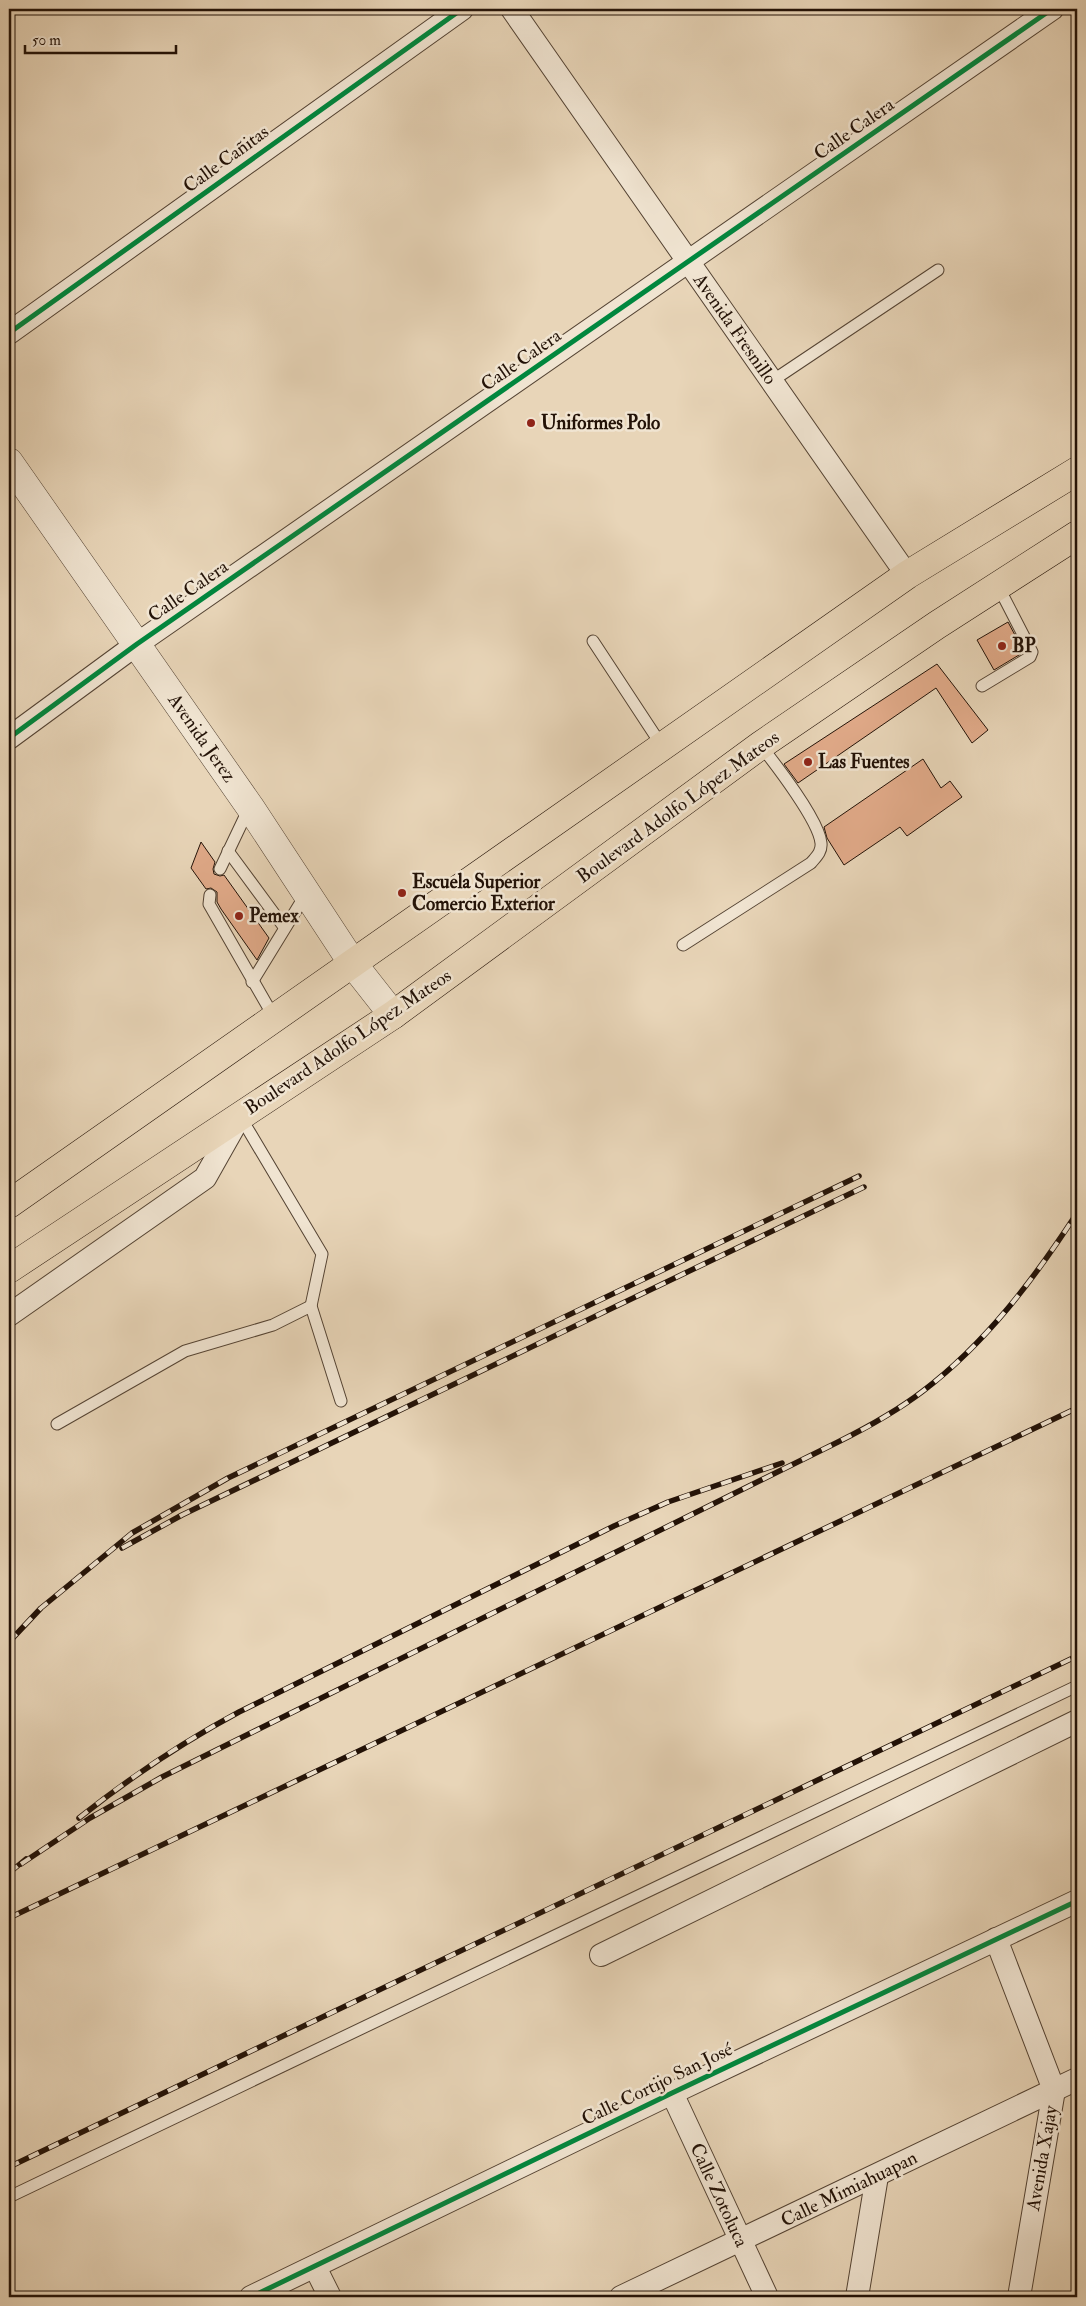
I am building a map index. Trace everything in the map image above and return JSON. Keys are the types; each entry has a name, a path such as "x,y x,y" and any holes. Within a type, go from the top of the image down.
{"main road":[{"path":"9,1204 907,575 1077,471"},
{"name":"Boulevard Adolfo López Mateos","path":"9,1269 394,1014 761,745 998,585 1077,535"}],"street":[{"name":"Calle Cañitas","path":"9,333 462,9"},
{"name":"Avenida Fresnillo","path":"512,9 907,575"},
{"name":"Calle Calera","path":"9,738 137,644 1052,9"},
{"name":"Avenida Jerez","path":"9,462 250,807 354,964 394,1014"},
{"path":"9,1315 205,1178 240,1116"},
{"path":"601,1955 1077,1721"},
{"name":"Calle Cortijo San José","path":"251,2297 672,2093 1077,1901"},
{"name":"Avenida Xajay","path":"996,1939 1054,2090 1019,2297"},
{"name":"Calle Mimiahuapan","path":"621,2297 1077,2079"},
{"name":"Calle Zotoluca","path":"672,2093 767,2297"},
{"path":"857,2297 877,2176"},
{"path":"315,2267 330,2297"}],"lane":[{"path":"772,381 938,270"},
{"path":"982,686 1030,657 1032,652 998,585"},
{"path":"593,641 663,746"},
{"path":"683,945 811,863 819,855 821,845 818,832 796,794 761,745"},
{"path":"220,869 250,807"},
{"path":"228,852 284,927"},
{"path":"252,982 306,893"},
{"path":"210,894 209,904 252,982 275,1019"},
{"path":"240,1116 322,1254 311,1306 341,1401"},
{"path":"57,1424 186,1350 273,1325 311,1306"},
{"path":"9,2196 1077,1686"}],"building":[{"name":"BP","path":"1008,622 1024,652 994,670 977,640"},
{"path":"937,664 988,730 972,743 936,688 798,783 784,764"},
{"path":"923,759 941,788 950,781 962,797 907,836 900,827 844,865 827,838 824,827"},
{"name":"Pemex","path":"201,842 215,862 214,874 224,875 269,938 257,960 221,909 217,902 217,892 211,888 206,889 191,868"}],"railway":[{"path":"9,1642 41,1608 132,1533 228,1478 859,1176"},
{"path":"122,1548 182,1515 864,1187"},
{"path":"21,1864 90,1818 162,1777 838,1442 893,1412 946,1372 988,1331 1026,1286 1077,1213"},
{"path":"9,1918 1077,1408"},
{"path":"79,1818 157,1761 239,1712 614,1526 668,1502 782,1463"},
{"path":"9,2167 1077,1656"},
{"path":"9,1873 26,1859"}],"cycle path":[{"path":"9,333 462,9"},
{"path":"9,738 137,644 1052,9"},
{"path":"251,2297 672,2093 1077,1901"}],"place":[{"name":"Uniformes Polo","path":"531,423"},
{"name":"BP","path":"1002,646"},
{"name":"Las Fuentes","path":"808,762"},
{"name":"Escuela Superior Comercio Exterior","path":"402,893"},
{"name":"Pemex","path":"239,916"}]}
